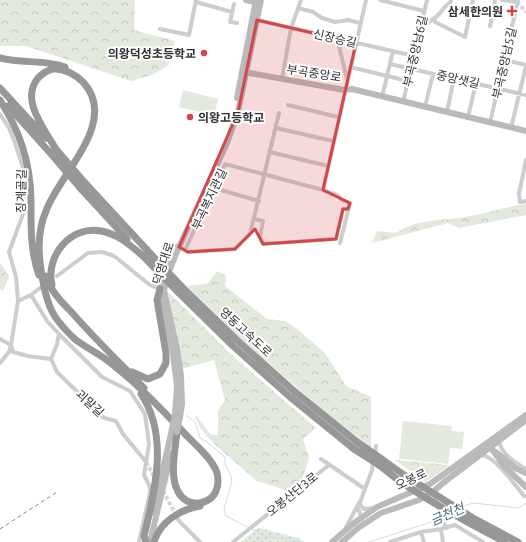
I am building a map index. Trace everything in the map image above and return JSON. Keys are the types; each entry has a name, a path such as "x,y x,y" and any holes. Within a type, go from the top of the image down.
{"highway":[{"path":"0,58 22,62 38,61 64,66 75,71 92,89 98,102 99,114 96,128 81,158 49,211 44,228 41,244 43,264 48,284 54,293 86,328 205,450 219,470 222,480 220,489 211,502 188,509 164,523 154,542"},
{"path":"46,295 40,265 38,244 46,210 88,137 96,115 95,104 90,91 83,82 74,74 63,70 53,69 45,72 38,79 32,88 31,99 34,110 54,152"},
{"name":"영동고속도로","path":"0,88 83,186 145,253 233,346 290,397 381,463 404,475 473,518 518,542"},
{"name":"영동고속도로","path":"0,97 54,152"},
{"path":"0,100 17,130 26,157 30,180 30,218 35,266 54,315 75,339 113,364 154,402 212,464 217,472 218,480 217,488 209,500 195,503 189,502 183,498 175,486 173,465 174,430"},
{"path":"54,293 51,282 53,264 57,252 73,235 86,231 100,231 121,238 145,253"},
{"path":"127,370 148,379 160,374 164,369 166,363 166,353 157,300 162,290"},
{"path":"134,384 148,404 154,422 156,437 156,483 144,536 146,542"},
{"name":"영동고속도로","path":"381,463 398,480 422,496 504,542"}],"street":[{"path":"246,0 257,1"},
{"path":"282,79 291,28 301,0"},
{"path":"323,190 344,90 366,0"},
{"path":"380,0 424,11"},
{"name":"부곡중앙남6길","path":"403,102 427,0"},
{"path":"421,27 438,16 451,0"},
{"path":"433,19 465,37 473,0"},
{"path":"490,26 495,0"},
{"path":"502,0 517,1"},
{"path":"160,29 189,35 196,1 232,12"},
{"name":"덕영대로","path":"244,72 257,20 257,1"},
{"name":"덕영대로","path":"150,542 177,416 182,404 181,376 177,349 162,290 164,273 227,143 238,112 257,1"},
{"name":"부곡중앙남5길","path":"490,123 517,1"},
{"path":"234,4 230,22 237,24"},
{"path":"298,8 313,12 322,18 335,22 348,20 360,23"},
{"name":"신장승길","path":"257,20 414,56"},
{"path":"337,38 345,77 347,79"},
{"path":"382,96 393,51"},
{"path":"504,60 526,66 512,128"},
{"name":"중앙샛길","path":"390,64 526,95"},
{"path":"350,67 408,81"},
{"name":"부곡중앙로","path":"244,72 344,90 352,89 526,131"},
{"path":"425,107 433,74"},
{"path":"447,112 454,78"},
{"path":"468,117 476,84"},
{"path":"288,105 338,117"},
{"path":"177,246 188,252 235,249 250,234 279,113"},
{"name":"징계골길","path":"0,114 9,128 24,171 23,214 9,252 16,277 18,301 9,352 0,363"},
{"path":"276,128 333,141"},
{"path":"270,152 328,166"},
{"path":"526,160 524,182 519,194 520,202 526,201"},
{"name":"부곡복지관길","path":"185,250 225,164 265,174"},
{"path":"265,174 323,190 350,203 340,243"},
{"path":"214,188 259,201"},
{"path":"254,219 263,221 260,237 263,244 336,239 343,210 348,209"},
{"path":"57,276 88,253 102,252 114,256 150,285 162,290"},
{"path":"18,301 31,296 40,288"},
{"path":"31,296 47,321 59,334 102,377 130,391 145,414 149,444 144,474 150,487 150,492 139,542"},
{"path":"0,339 11,345 13,352 28,356 51,359 59,334"},
{"name":"괴말길","path":"51,359 57,372 104,418 116,421 123,434 146,462"},
{"path":"489,445 526,415"},
{"path":"489,445 499,440 526,420"},
{"name":"덕영대로","path":"146,542 174,430"},
{"path":"499,440 500,446 505,453 526,469"},
{"path":"489,445 526,486"},
{"name":"오봉로","path":"363,520 414,503 433,492 480,455 489,445"},
{"name":"오봉로","path":"345,535 377,507 430,484 489,445"},
{"path":"342,542 372,470 376,446"},
{"path":"480,455 486,455 493,460 524,496 526,496"},
{"name":"오봉산단3로","path":"321,459 365,489"},
{"path":"505,463 526,469"},
{"name":"오봉산단3로","path":"233,542 329,465"},
{"path":"433,492 441,515 444,542"},
{"path":"359,503 364,509 377,507"},
{"path":"359,503 359,511 363,520"},
{"path":"179,521 200,542"},
{"path":"390,542 421,532 455,525 483,542"},
{"path":"421,532 424,542"},
{"path":"332,542 345,535"},
{"path":"405,537 406,542"}],"highlighted area":[{"path":"257,20 356,43 323,190 350,203 348,209 343,209 336,239 263,244 255,229 235,249 188,252 179,247 238,112"}],"green space":[{"path":"0,0 135,0 134,30 175,41 169,65 152,75 131,81 26,46 0,46"},
{"path":"183,90 218,99 214,116 179,107"},
{"path":"526,204 526,215 459,228 448,223 372,243 377,231 396,233 404,228 422,222 461,218"},
{"path":"0,262 9,277 3,291 0,289"},
{"path":"217,271 226,276 225,286 267,319 285,321 297,329 325,353 346,386 371,397 371,448 323,410 243,341 187,286 207,284"},
{"path":"167,291 235,358 316,428 303,439 309,458 302,479 289,491 257,481 213,443 201,429 195,417 196,415 210,434 218,435 218,411 225,400 214,360 181,369"},
{"path":"403,421 452,426 451,431 464,432 462,449 450,448 448,464 399,459"},
{"path":"395,460 450,465 426,482"},
{"path":"259,528 299,538 302,542 240,542"}],"waterway":[{"path":"187,416 195,422 200,438 225,457 225,464 232,481 224,509 226,516 249,528"},
{"name":"금천천","path":"460,507 474,503 518,508 526,503"},
{"name":"금천천","path":"369,542 441,519"},
{"path":"252,529 265,536"},
{"name":"금천천","path":"255,542 265,536 304,542"}],"tunnel":[{"path":"517,2 526,12"},
{"path":"146,462 155,478"},
{"path":"163,491 179,521"}],"railway":[{"path":"0,529 57,492"}],"place":[{"name":"삼세한의원","path":"512,11"},
{"name":"의왕덕성초등학교","path":"204,53"},
{"name":"의왕고등학교","path":"190,117"}]}
